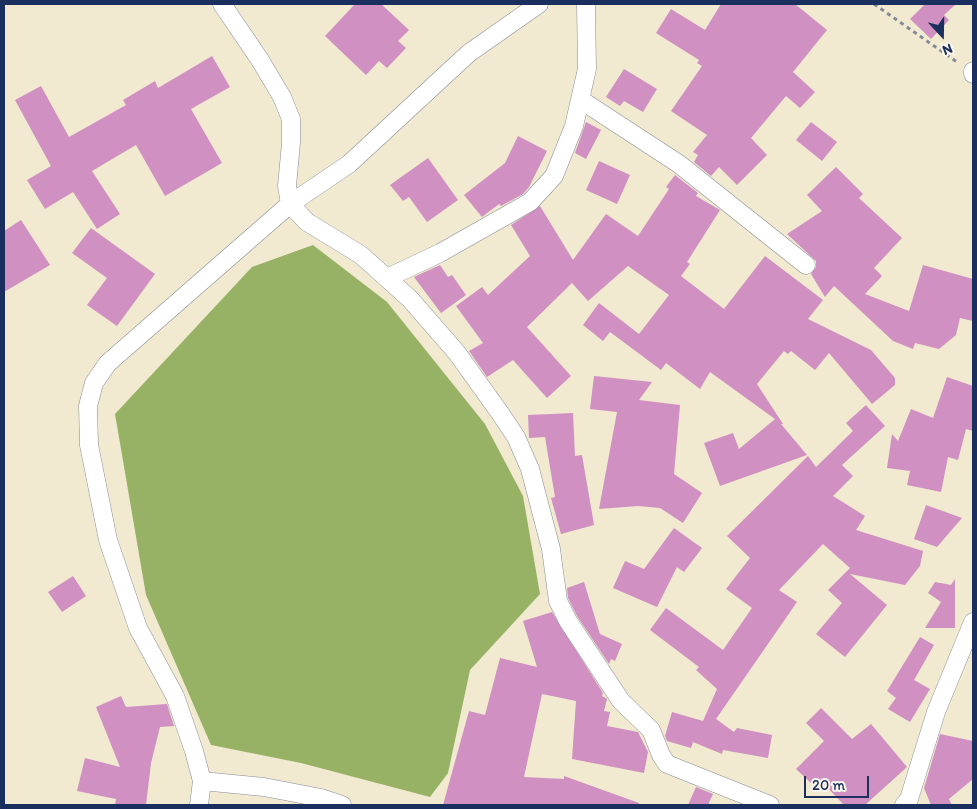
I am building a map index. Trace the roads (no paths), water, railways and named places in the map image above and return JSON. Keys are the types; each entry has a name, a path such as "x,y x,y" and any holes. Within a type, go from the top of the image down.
{"street":[{"path":"222,4 260,60 282,97 291,119 287,186 290,204 308,222 361,255 410,299 457,353 516,438 530,469 539,500 551,549 558,601 568,621 621,701 651,730 661,755 667,764 770,805"},
{"path":"199,805 202,781 194,751 175,696 138,628 108,540 89,445 88,406 94,383 108,363 290,204 349,164 469,52 539,4"},
{"path":"387,278 440,252 530,202 554,176 574,126 587,69 586,4"},
{"path":"581,100 679,164 806,265"},
{"path":"904,805 910,799 936,712 973,622"},
{"path":"202,781 264,787 321,798 342,805"}]}
